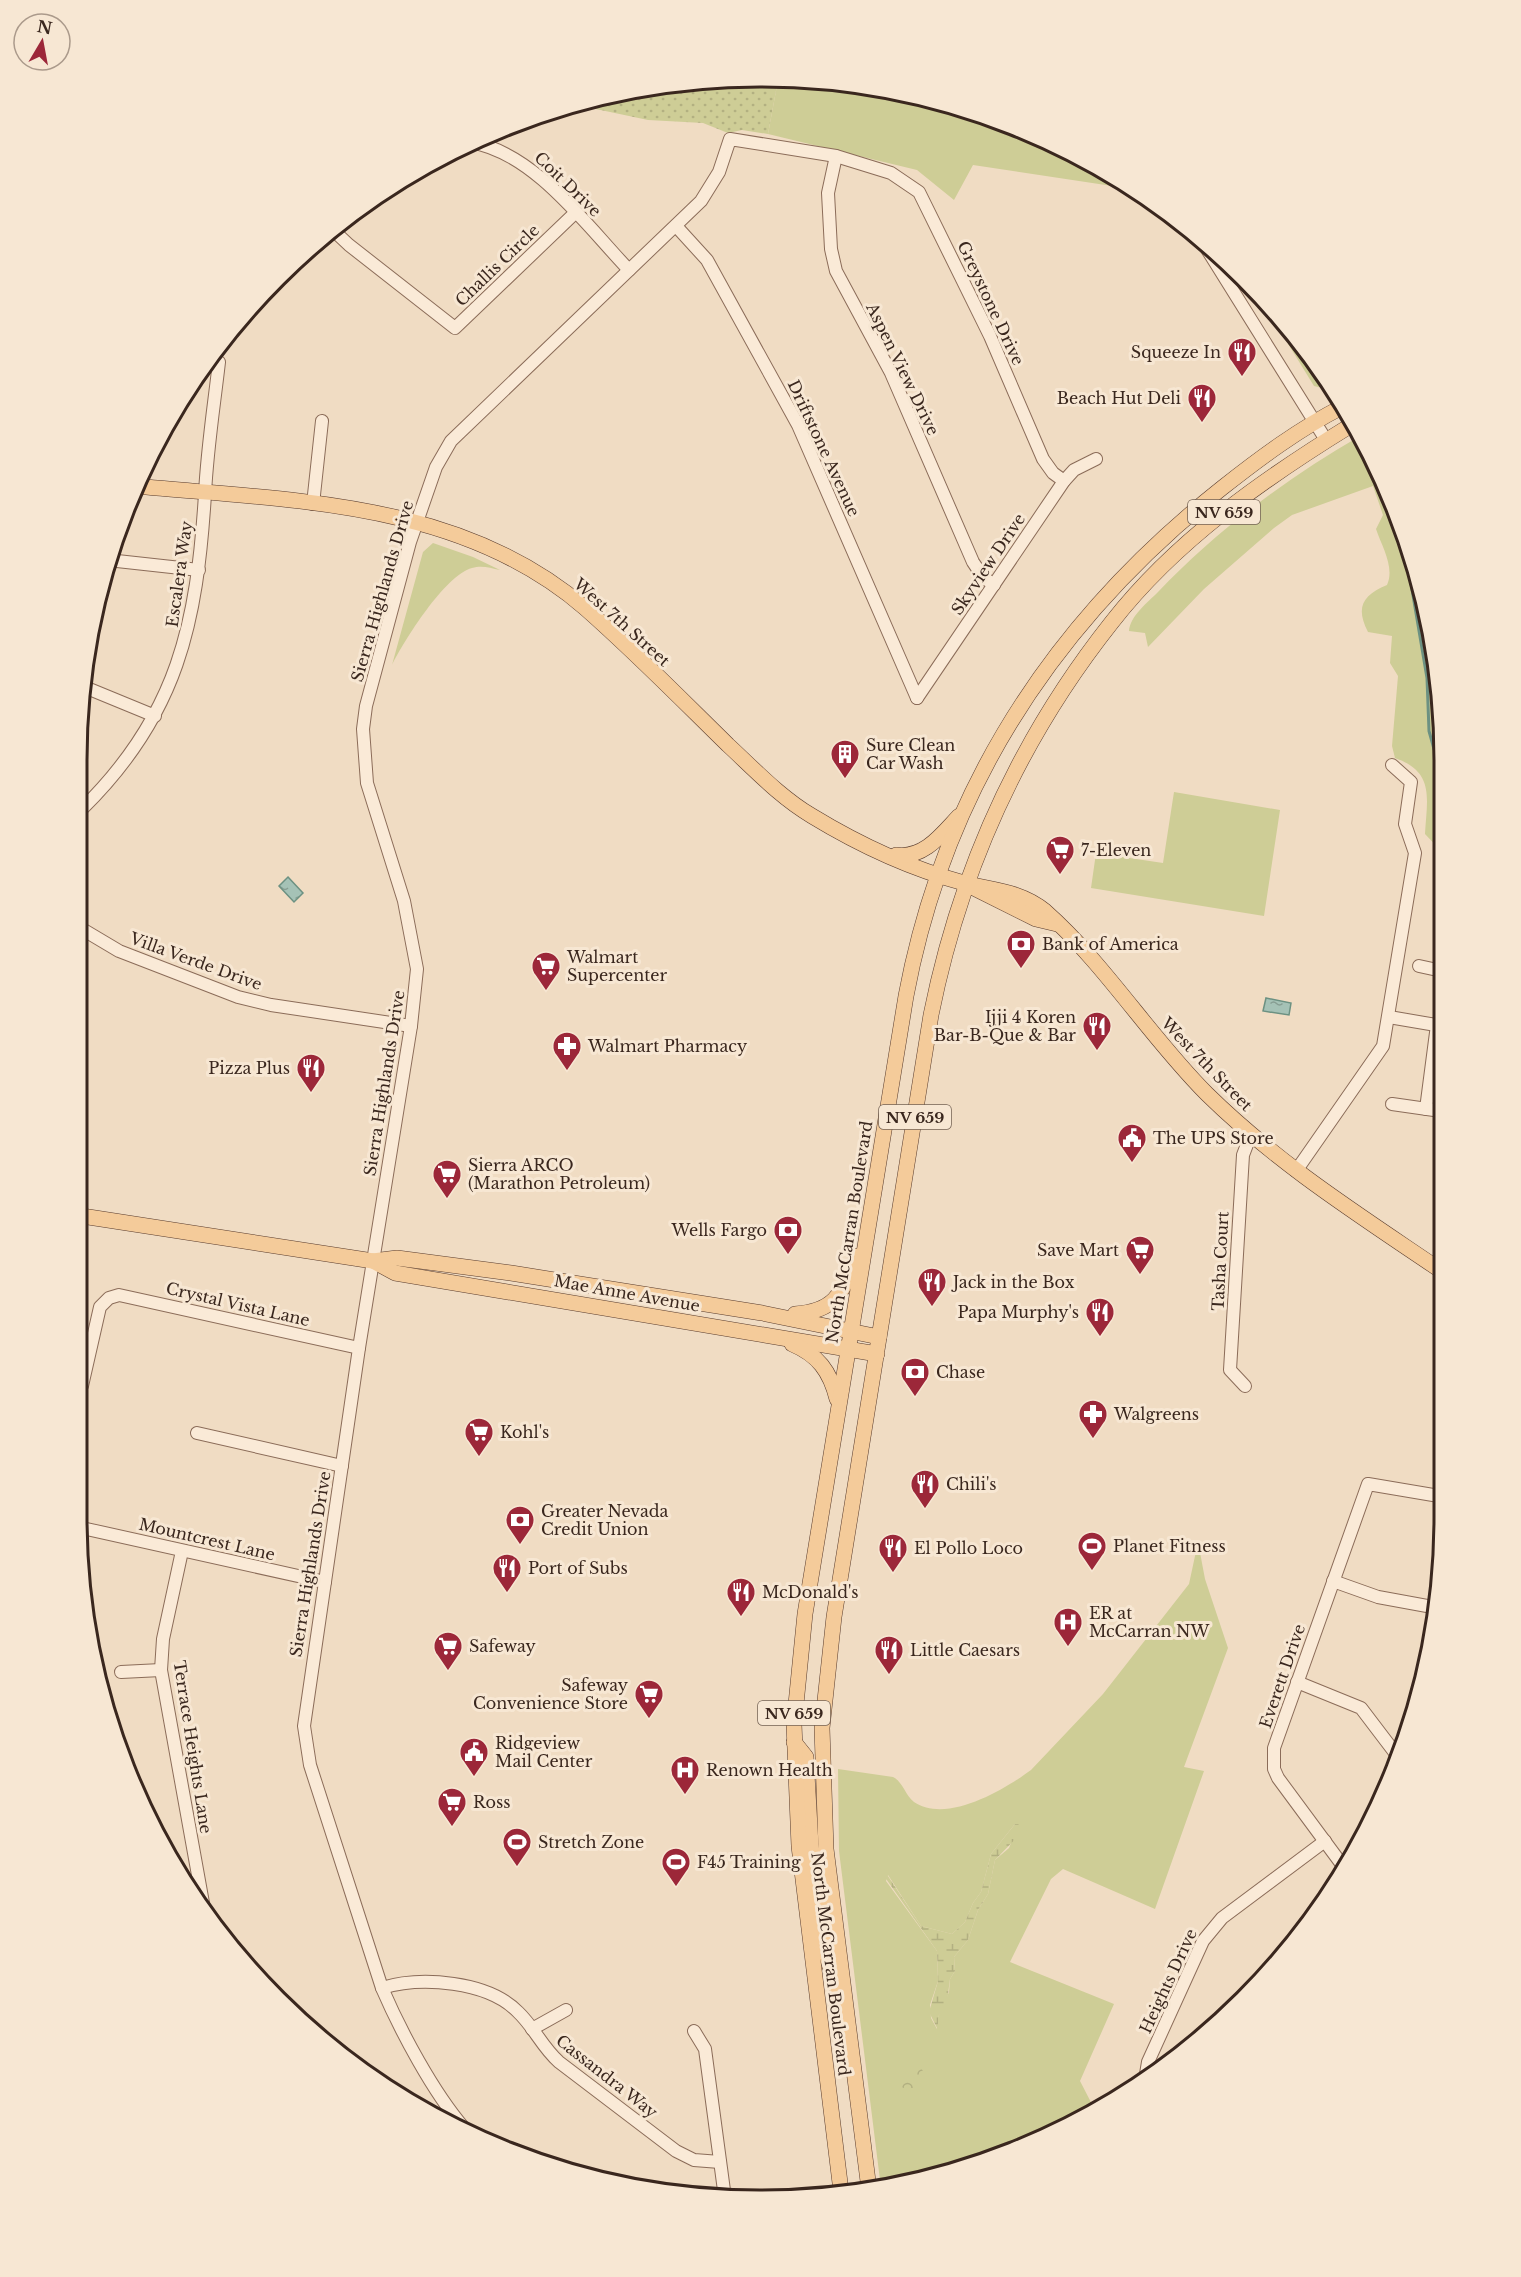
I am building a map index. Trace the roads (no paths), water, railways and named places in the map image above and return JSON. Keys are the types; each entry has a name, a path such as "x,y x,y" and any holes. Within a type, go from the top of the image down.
{"main road":[{"name":"North McCarran Boulevard","path":"841,2185 799,1846 794,1742 801,1640 866,1237 917,943 939,874 965,809 1019,708 1070,636 1101,598 1134,564 1198,507 1314,421 1335,410"},
{"name":"North McCarran Boulevard","path":"868,2181 826,1849 822,1728 831,1637 934,1004 965,883 993,814 1019,762 1061,692 1112,621 1160,571 1217,518 1294,460 1346,428"},
{"name":"West 7th Street","path":"145,487 372,511 418,521 491,548 567,594 620,641 782,796 829,826 881,852 965,883 989,886 1022,897 1041,908 1089,953 1180,1065 1251,1134 1296,1171 1434,1266"},
{"path":"881,852 900,856 925,848 965,809"},
{"name":"Mae Anne Avenue","path":"87,1217 373,1261 398,1258 511,1273 762,1313 879,1337"},
{"path":"762,1313 809,1313 832,1304 842,1291 866,1237"},
{"name":"Mae Anne Avenue","path":"373,1261 395,1273 877,1354"},
{"path":"776,1336 811,1354 828,1370 838,1405 835,1429"},
{"path":"794,1742 803,1751 807,1765 812,1845 824,1946 846,2012"}],"street":[{"name":"Greystone Drive","path":"730,139 836,156 902,179 919,192 926,201 956,271 990,336 1043,459 1053,473 1064,481"},
{"name":"Sierra Highlands Drive","path":"446,2112 382,1988 306,1746 305,1707 359,1348 411,1026 417,969 411,925 367,783 363,729 380,651 410,542 436,466 451,441 676,226 711,187 726,156 730,139"},
{"name":"Coit Drive","path":"485,146 497,149 526,165 630,270"},
{"name":"Aspen View Drive","path":"836,156 830,179 828,209 832,260 836,271 891,373 973,562 983,576 994,585"},
{"name":"Challis Circle","path":"339,235 455,328 575,213"},
{"name":"Driftstone Avenue","path":"676,226 706,260 793,416 917,698"},
{"path":"1217,265 1326,440"},
{"name":"Escalera Way","path":"87,804 120,769 155,716 172,681 188,634 199,570 219,362"},
{"path":"313,504 322,421"},
{"name":"Skyview Drive","path":"917,698 1064,481 1074,470 1096,459"},
{"path":"118,561 199,570"},
{"path":"91,690 155,716"},
{"path":"1296,1171 1383,1046 1415,853 1405,824 1411,782 1392,765"},
{"name":"Villa Verde Drive","path":"87,932 119,951 238,997 271,1005 411,1026"},
{"path":"1419,966 1434,970"},
{"path":"1389,1017 1434,1025"},
{"path":"1426,1109 1434,1058"},
{"path":"1392,1104 1434,1110"},
{"name":"Tasha Court","path":"1245,1386 1230,1370 1243,1155 1251,1134"},
{"name":"Crystal Vista Lane","path":"87,1364 100,1307 109,1299 119,1295 359,1348"},
{"path":"196,1433 342,1466"},
{"name":"Everett Drive","path":"1339,1861 1281,1783 1274,1769 1274,1748 1368,1484 1434,1495"},
{"name":"Mountcrest Lane","path":"87,1529 325,1582"},
{"name":"Terrace Heights Lane","path":"182,1551 163,1639 161,1670 201,1891"},
{"path":"1333,1581 1378,1597 1428,1606"},
{"path":"121,1672 161,1670"},
{"path":"1297,1682 1352,1702 1361,1708 1392,1749"},
{"name":"Heights Drive","path":"1147,2068 1211,1929 1222,1918 1325,1841"},
{"name":"Cassandra Way","path":"382,1988 405,1981 426,1981 485,1991 511,2005 532,2029 545,2049 559,2062 676,2151 694,2160 720,2162"},
{"path":"532,2029 566,2010"},
{"path":"694,2031 705,2049 724,2189"}],"water":[{"path":"288,877 303,893 294,902 279,886"},
{"path":"1266,998 1291,1003 1289,1015 1263,1011"}],"waterway":[{"path":"1413,593 1427,678 1429,731 1434,748"}],"place":[{"name":"Squeeze In","path":"1242,378"},
{"name":"Beach Hut Deli","path":"1202,424"},
{"name":"Sure Clean Car Wash","path":"845,780"},
{"name":"7-Eleven","path":"1060,876"},
{"name":"Bank of America","path":"1021,970"},
{"name":"Walmart Supercenter","path":"546,992"},
{"name":"Ijji 4 Koren Bar-B-Que & Bar","path":"1097,1052"},
{"name":"Walmart Pharmacy","path":"567,1072"},
{"name":"Pizza Plus","path":"311,1094"},
{"name":"The UPS Store","path":"1132,1164"},
{"name":"Sierra ARCO (Marathon Petroleum)","path":"447,1200"},
{"name":"Wells Fargo","path":"788,1256"},
{"name":"Save Mart","path":"1140,1276"},
{"name":"Jack in the Box","path":"932,1308"},
{"name":"Papa Murphy's","path":"1100,1338"},
{"name":"Chase","path":"915,1398"},
{"name":"Walgreens","path":"1093,1440"},
{"name":"Kohl's","path":"479,1458"},
{"name":"Chili's","path":"925,1510"},
{"name":"Greater Nevada Credit Union","path":"520,1546"},
{"name":"Planet Fitness","path":"1092,1572"},
{"name":"El Pollo Loco","path":"893,1574"},
{"name":"Port of Subs","path":"507,1594"},
{"name":"McDonald's","path":"741,1618"},
{"name":"ER at McCarran NW","path":"1068,1648"},
{"name":"Safeway","path":"448,1672"},
{"name":"Little Caesars","path":"889,1676"},
{"name":"Safeway Convenience Store","path":"649,1720"},
{"name":"Ridgeview Mail Center","path":"474,1778"},
{"name":"Renown Health","path":"685,1796"},
{"name":"Ross","path":"452,1828"},
{"name":"Stretch Zone","path":"517,1868"},
{"name":"F45 Training","path":"676,1888"}]}
